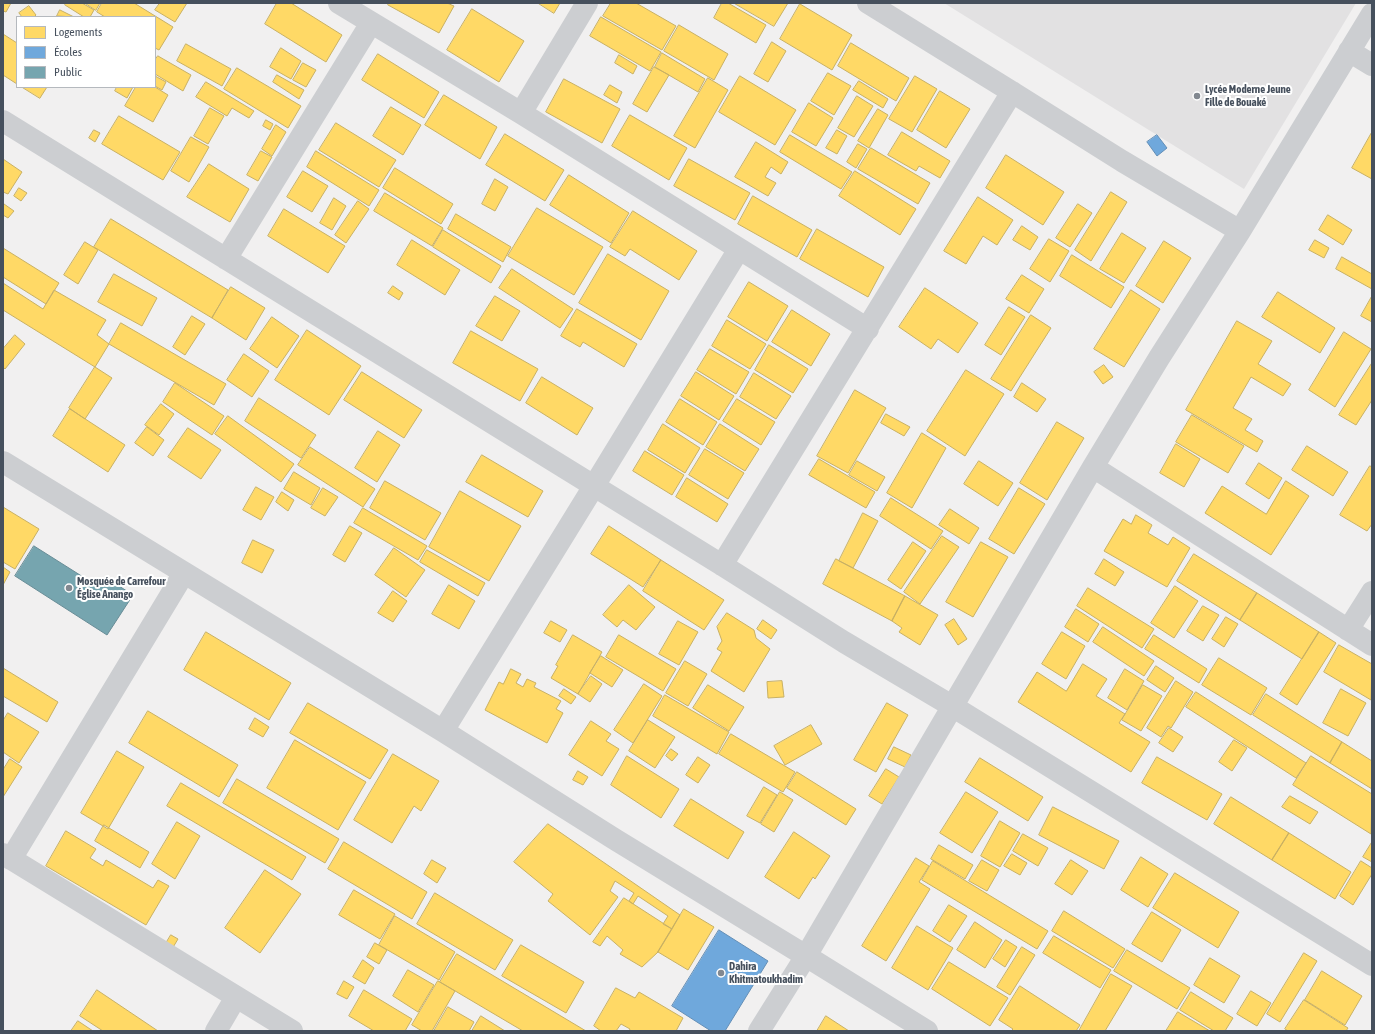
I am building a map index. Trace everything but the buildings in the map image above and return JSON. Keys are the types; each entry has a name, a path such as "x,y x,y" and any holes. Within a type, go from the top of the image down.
{"street":[{"path":"339,3 521,113 868,329"},
{"path":"521,113 588,3"},
{"path":"868,3 1122,161 1240,231"},
{"path":"759,1031 806,956 1158,358 1240,231 1372,14"},
{"path":"226,259 371,23"},
{"path":"1350,51 1372,65"},
{"path":"722,565 1012,92"},
{"path":"3,121 722,565 844,642 952,706 1372,965"},
{"path":"443,731 739,249"},
{"path":"3,462 443,731 616,840 927,1031"},
{"path":"1093,467 1372,645"},
{"path":"184,573 7,856 292,1031"},
{"path":"1348,630 1372,592"},
{"path":"216,1031 236,997"}],"shaded area":[{"name":"Lycée Moderne Jeune Fille de Bouaké","path":"944,3 1356,3 1244,189"}],"place":[{"name":"Lycée Moderne Jeune Fille de Bouaké","path":"1197,96"},
{"name":"Mosquée de Carrefour Église Anango","path":"69,588"},
{"name":"Dahira Khitmatoukhadim","path":"721,973"}]}
